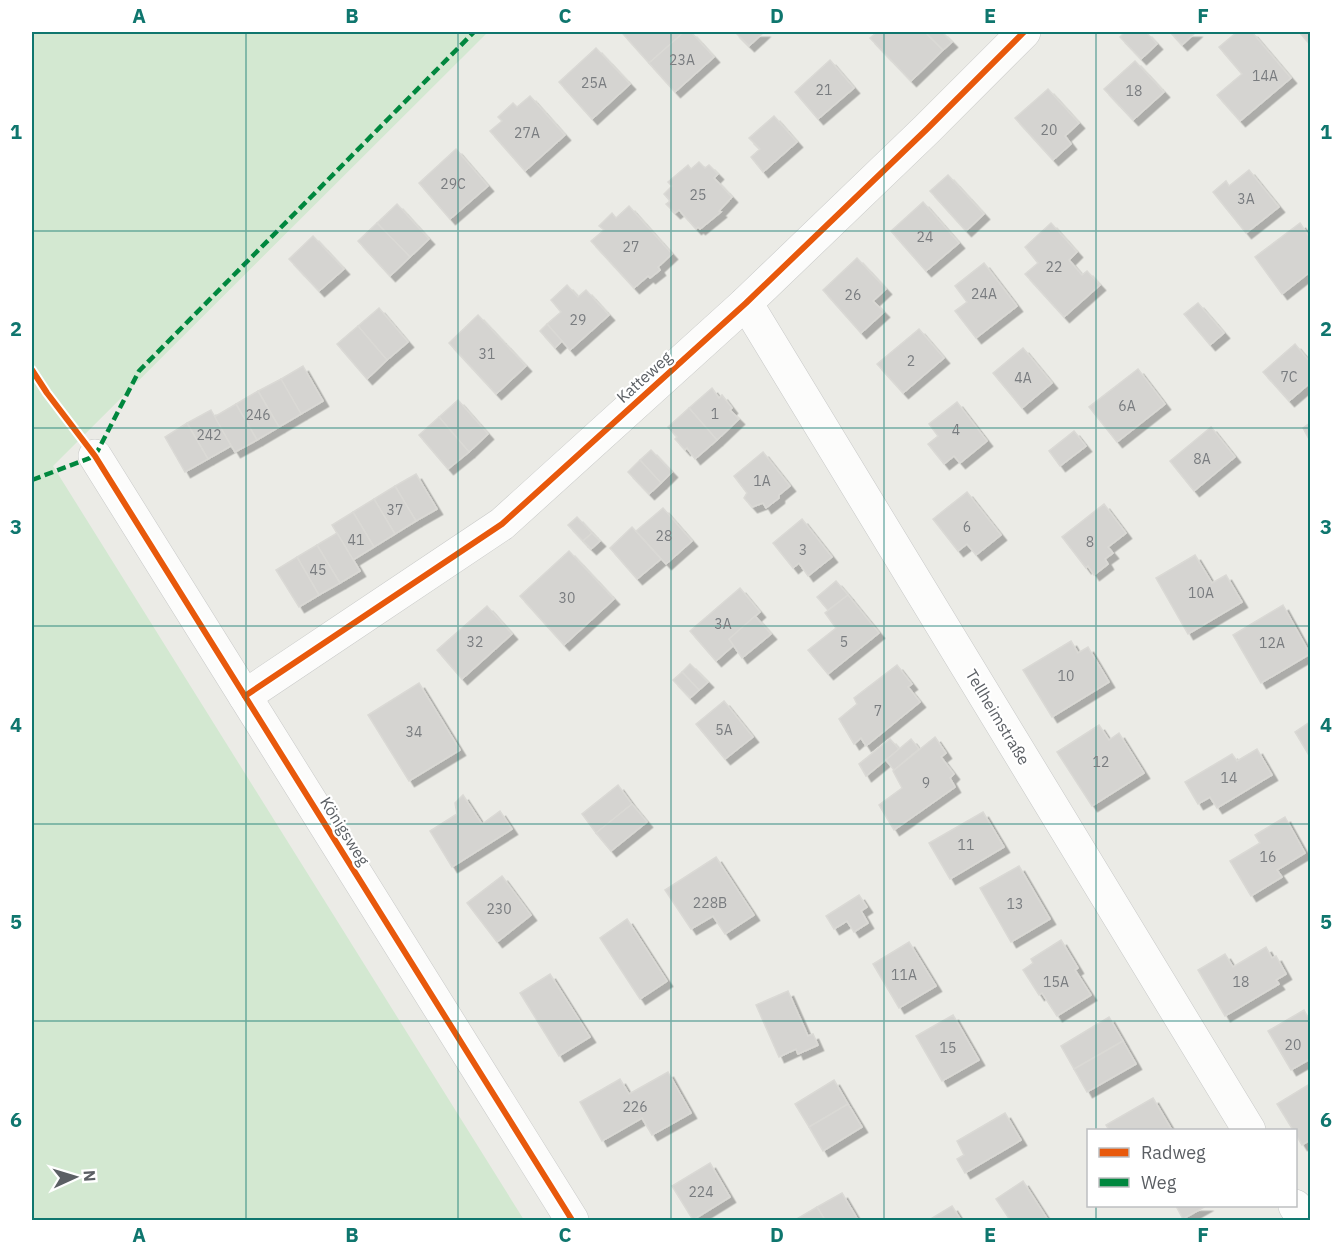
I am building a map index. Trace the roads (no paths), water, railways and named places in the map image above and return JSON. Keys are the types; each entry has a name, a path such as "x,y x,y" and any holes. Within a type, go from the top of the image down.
{"street":[{"name":"Katteweg","path":"245,696 502,524 746,303 1024,32"},
{"name":"Tellheimstraße","path":"746,303 1248,1129"},
{"name":"Königsweg","path":"95,456 572,1221"},
{"path":"1296,1207 1304,1221"}]}
